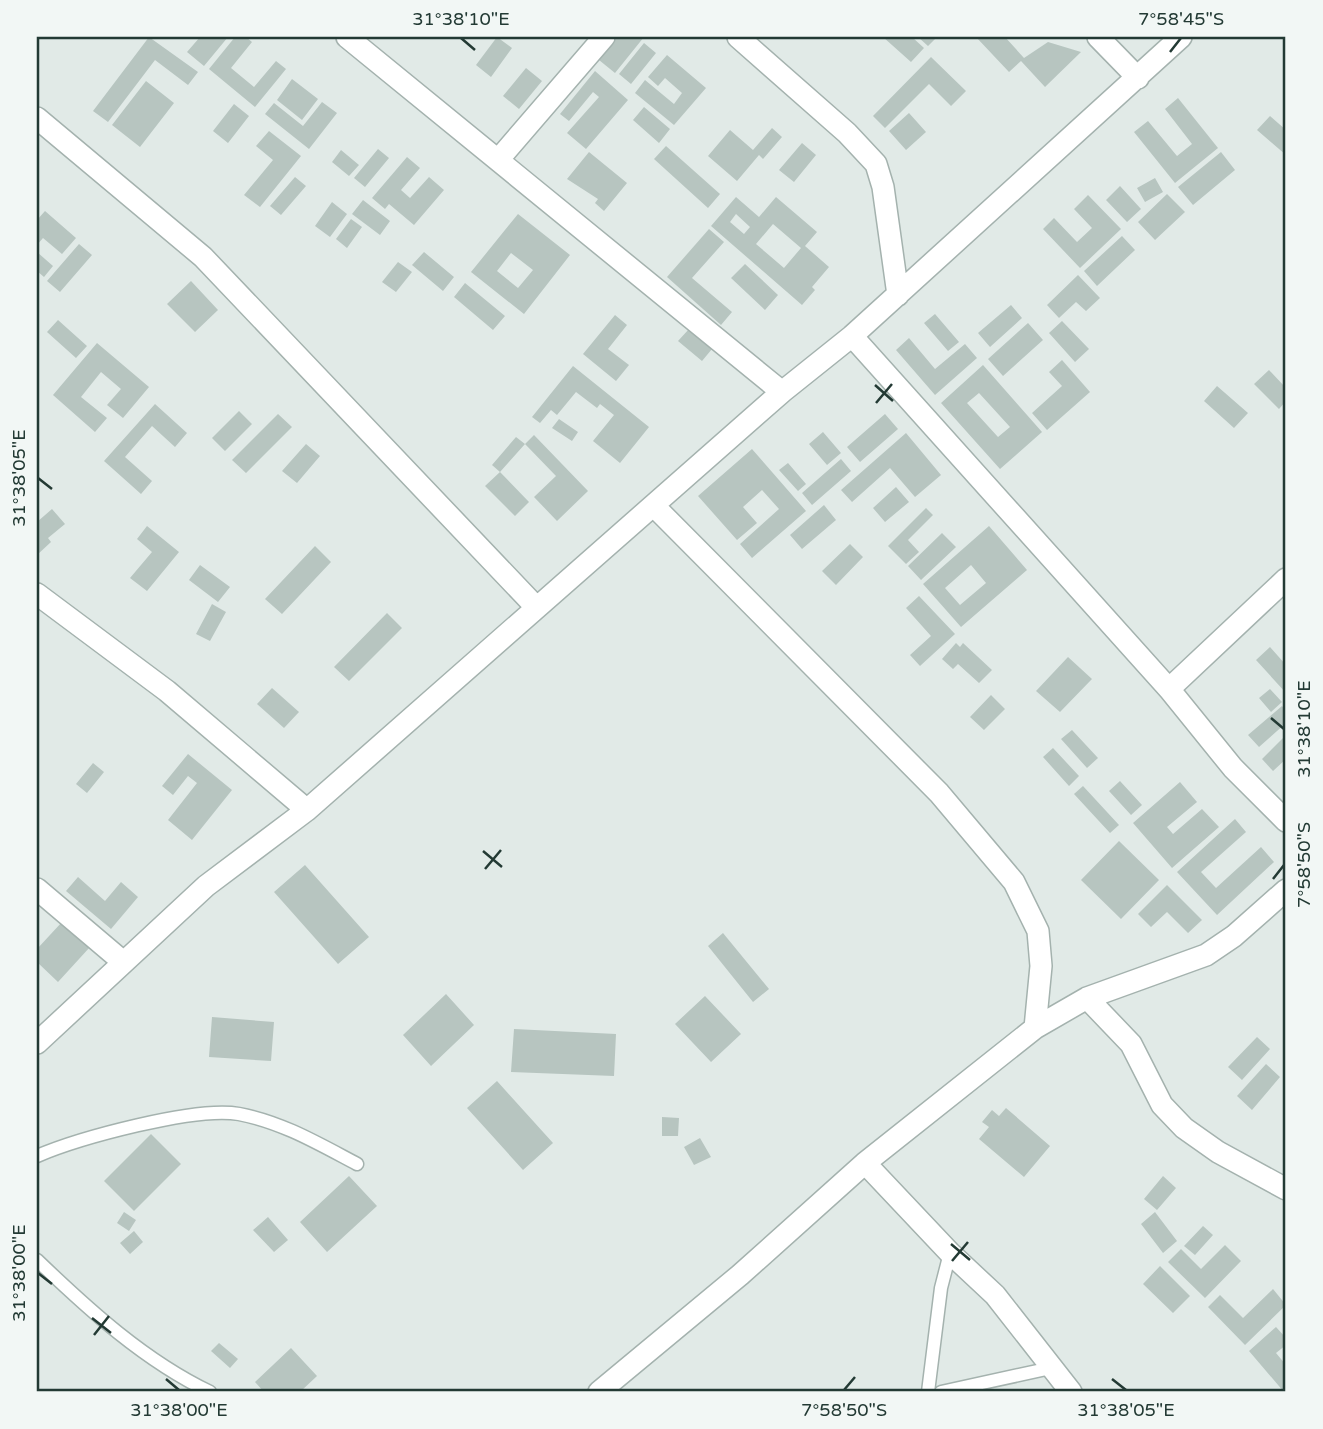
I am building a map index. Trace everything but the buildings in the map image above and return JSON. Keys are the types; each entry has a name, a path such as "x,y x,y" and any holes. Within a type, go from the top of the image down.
{"street":[{"path":"347,37 782,392"},
{"path":"498,160 604,37"},
{"path":"738,37 847,133 876,164 883,187 898,295"},
{"path":"1098,37 1138,78"},
{"path":"37,1043 122,961 206,886 307,810 782,392 852,336 1181,37"},
{"path":"37,118 203,257 536,607"},
{"path":"852,336 1169,689 1233,768 1286,821"},
{"path":"654,506 939,793 1013,882 1038,931 1041,966 1035,1028"},
{"path":"1169,689 1286,579"},
{"path":"37,594 167,691 307,810"},
{"path":"37,889 122,961"},
{"path":"599,1392 740,1275 865,1163 1035,1028 1087,998 1206,955 1234,936 1286,890"},
{"path":"1087,998 1131,1044 1162,1105 1184,1128 1218,1152 1286,1189"},
{"path":"865,1163 950,1253 995,1295 1071,1392"}],"lane":[{"path":"37,1156 125,1128 203,1115 236,1113 279,1124 357,1164"},
{"path":"928,1392 941,1289 950,1253"},
{"path":"37,1260 141,1350 176,1376 210,1392"},
{"path":"941,1392 1051,1368"}]}
